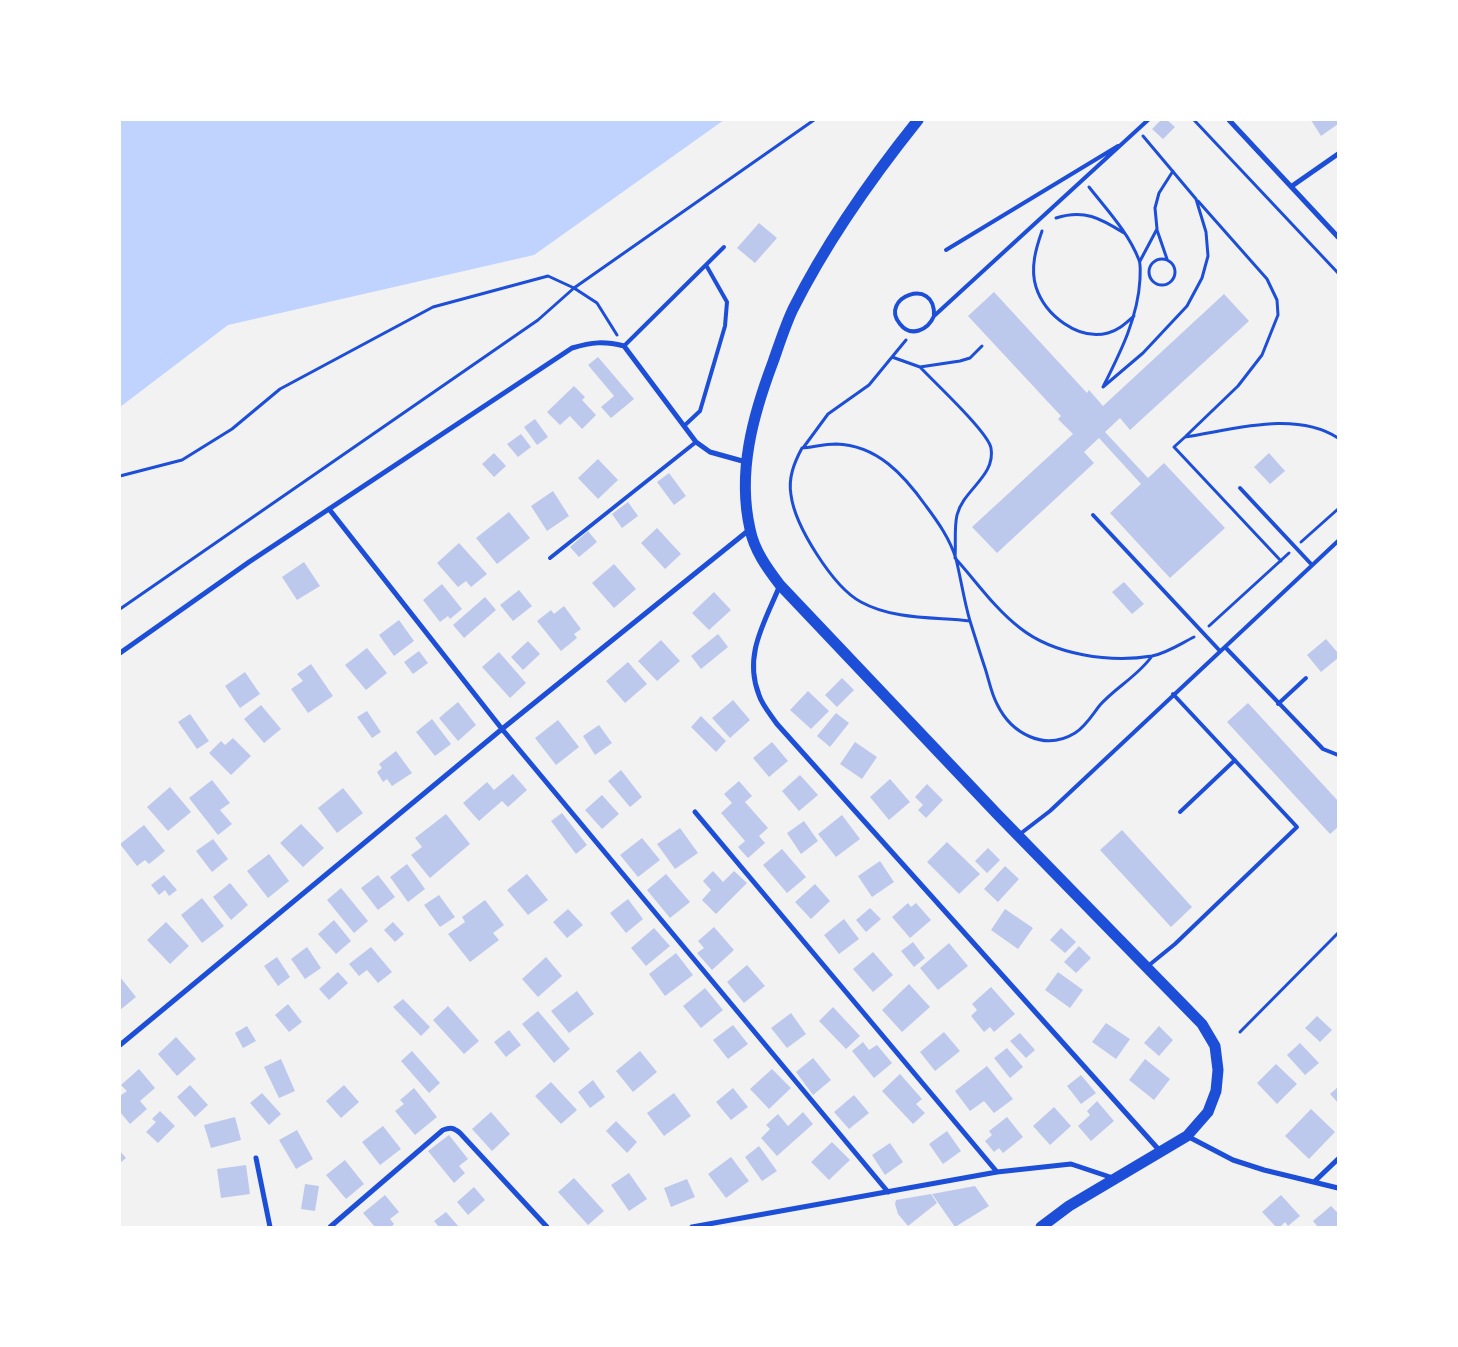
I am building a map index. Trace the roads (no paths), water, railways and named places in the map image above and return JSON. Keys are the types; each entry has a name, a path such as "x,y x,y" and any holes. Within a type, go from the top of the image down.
{"highway":[{"path":"918,120 878,170 830,240 792,311 760,397 751,429 744,494 750,530 762,561 780,585 1018,835 1202,1024 1215,1046 1218,1070 1216,1091 1208,1112 1187,1136 1114,1178 1070,1206 1046,1225"}],"street":[{"path":"1229,120 1338,237"},
{"path":"1292,186 1338,154"},
{"path":"120,653 249,562 572,348 590,342 608,342 624,346 696,442 710,452 747,462"},
{"path":"329,509 502,729 888,1192"},
{"path":"120,1045 502,729 750,530"},
{"path":"780,585 754,649 752,666 759,697 777,724 1161,1152"},
{"path":"695,812 997,1172"},
{"path":"330,1227 443,1130 449,1128 455,1129 460,1133 547,1227"},
{"path":"1187,1136 1233,1160 1264,1170 1338,1188"},
{"path":"256,1158 270,1227"},
{"path":"1315,1182 1338,1159"},
{"path":"692,1227 997,1172 1071,1164 1114,1178"}],"lane":[{"path":"934,316 934,309 927,297 921,294 914,293 901,299 897,304 897,318 900,325 913,331 920,331 926,328 934,316 1148,120"},
{"path":"946,250 1125,141"},
{"path":"624,346 724,247"},
{"path":"684,426 700,411 725,326 727,302 706,265"},
{"path":"550,558 696,442"},
{"path":"1240,488 1312,565"},
{"path":"1093,515 1220,651"},
{"path":"1018,835 1050,811 1338,541"},
{"path":"1224,647 1323,749 1338,755"},
{"path":"1278,704 1306,678"},
{"path":"1146,967 1175,944 1297,827 1173,694"},
{"path":"1180,812 1235,760"}],"water":[{"path":"120,120 724,120 534,255 228,325 120,407"}]}
